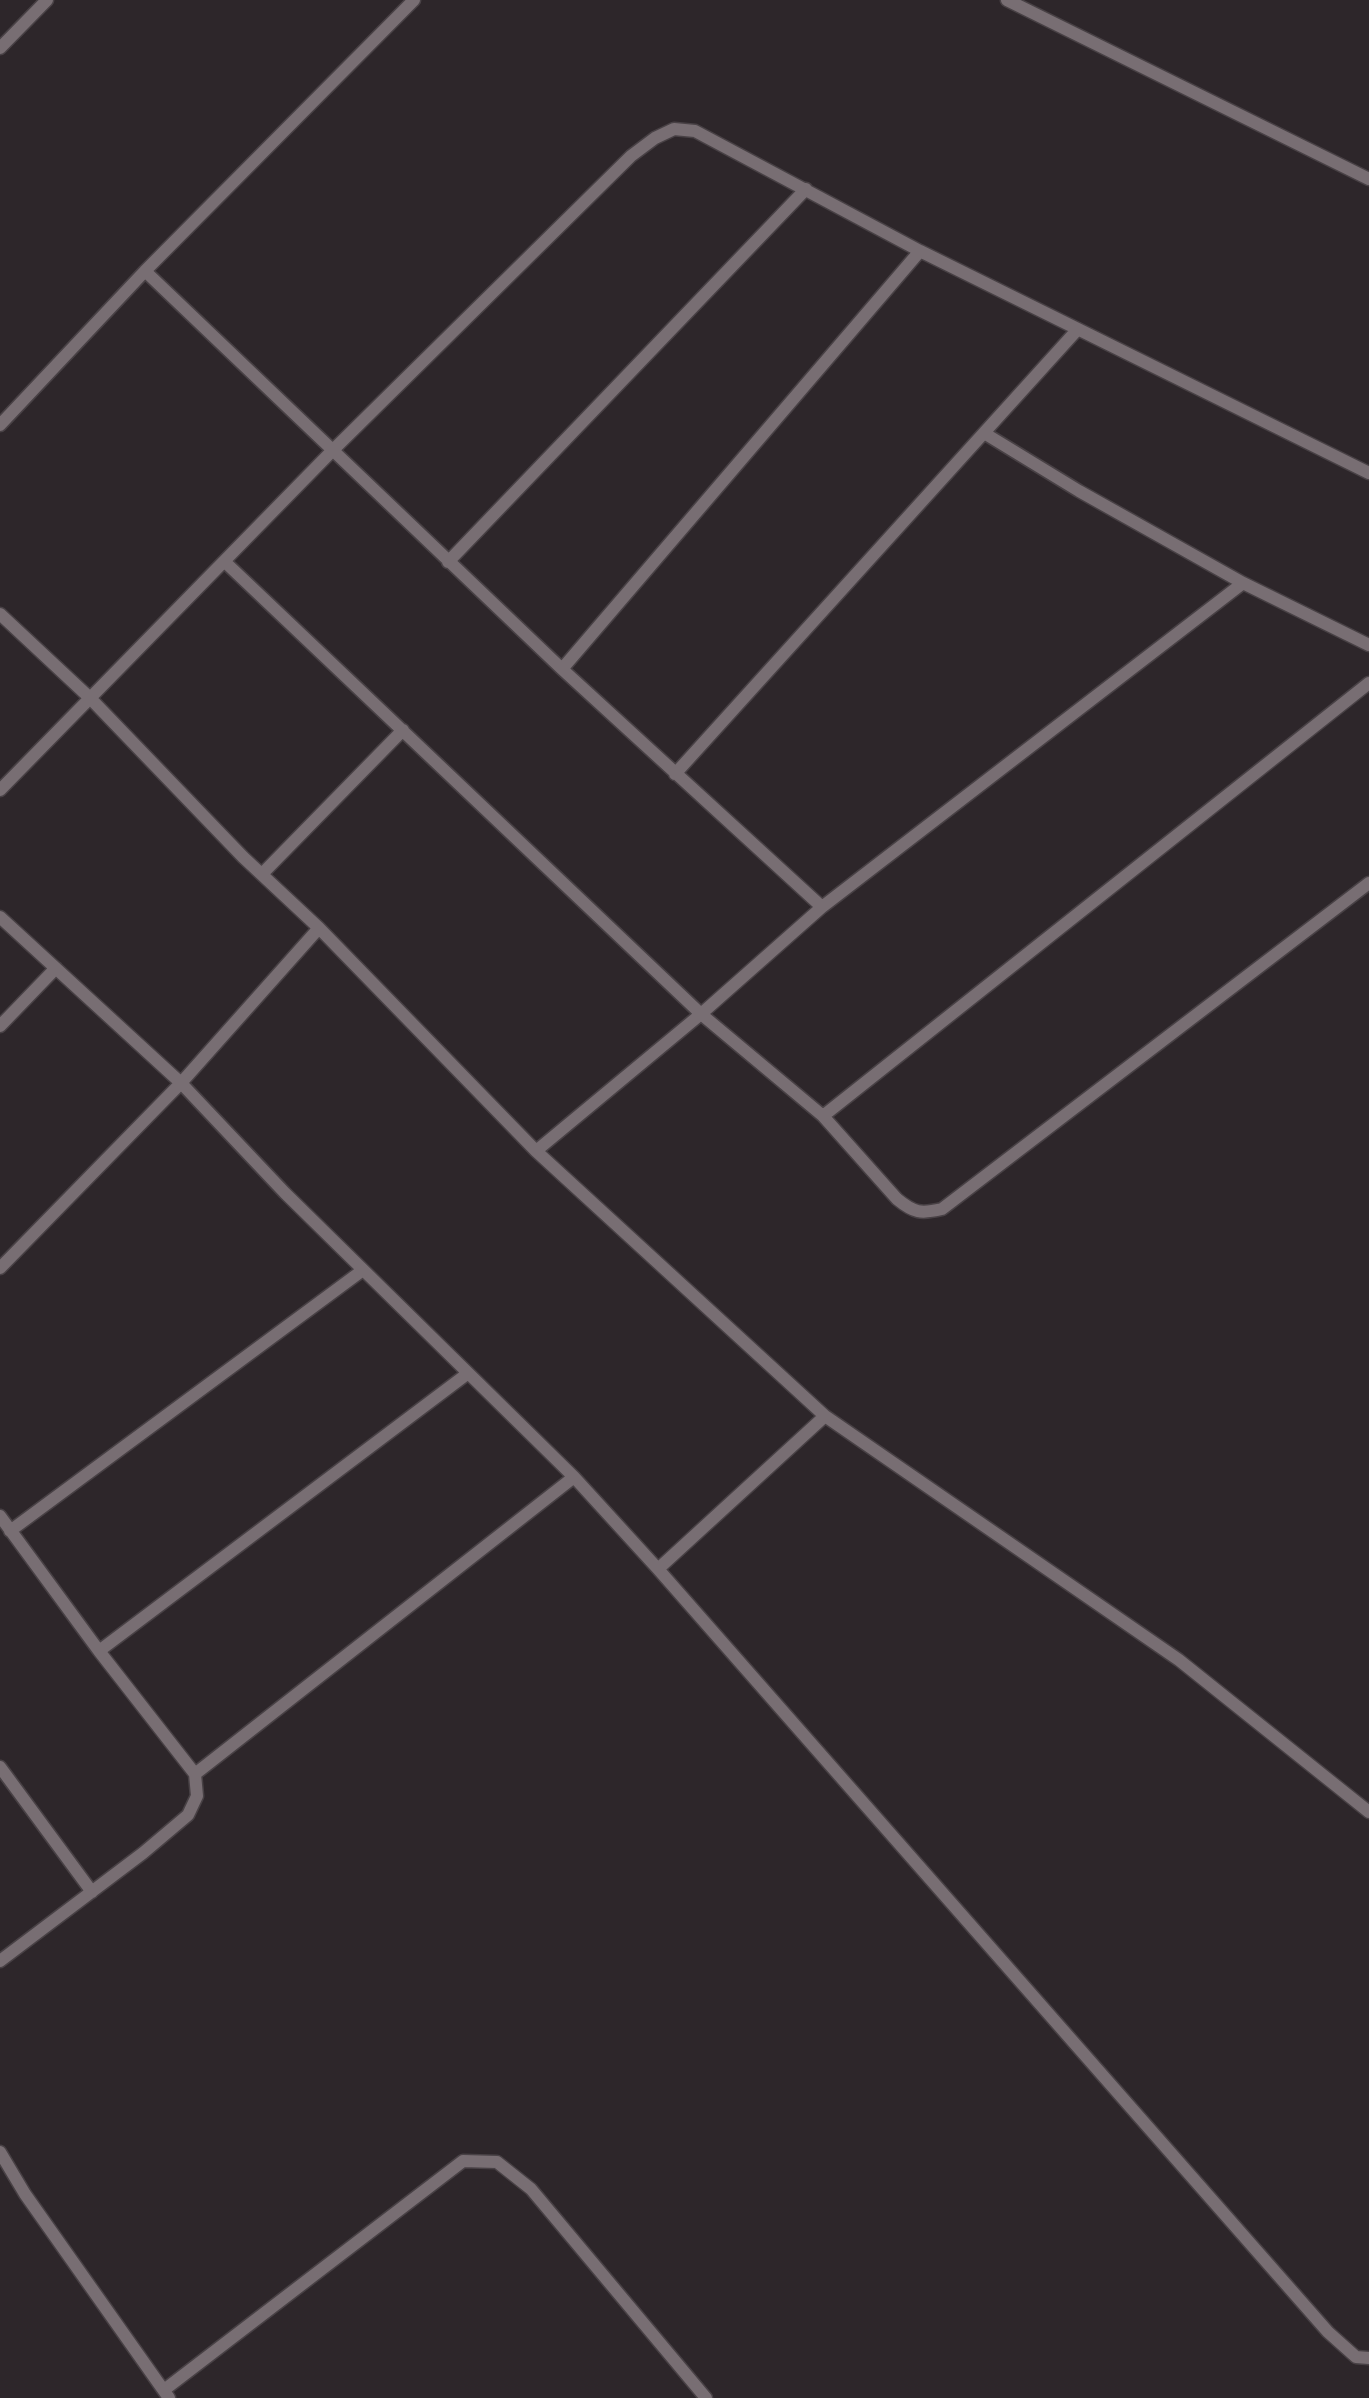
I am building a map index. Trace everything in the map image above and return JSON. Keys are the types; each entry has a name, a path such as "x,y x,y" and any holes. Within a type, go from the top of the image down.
{"street":[{"path":"0,48 47,0"},
{"path":"0,425 145,271 414,0"},
{"path":"1007,0 1369,179"},
{"path":"0,790 332,451 631,156 655,138 674,129 695,131 920,251 1369,473"},
{"path":"448,562 806,189"},
{"path":"562,670 920,251"},
{"path":"145,271 562,670 822,906"},
{"path":"675,774 1078,329"},
{"path":"984,433 1080,491 1244,583 1369,644"},
{"path":"225,562 701,1014 823,1116 907,1208 924,1214 942,1208 1369,883"},
{"path":"536,1151 701,1014 822,906 1244,583"},
{"path":"0,614 90,698 262,874 320,928 536,1151 825,1416 1180,1660 1369,1812"},
{"path":"823,1116 1369,683"},
{"path":"262,874 403,730"},
{"path":"0,917 181,1083 285,1192 467,1374 574,1477 658,1569 1328,2332 1356,2357 1369,2358"},
{"path":"0,1268 181,1083 320,928"},
{"path":"0,1026 56,968"},
{"path":"10,1531 363,1270"},
{"path":"99,1651 467,1374"},
{"path":"658,1569 825,1416"},
{"path":"195,1774 574,1477"},
{"path":"0,1516 99,1651 195,1774 197,1796 188,1815 92,1892 0,1962"},
{"path":"0,1767 92,1892"},
{"path":"0,2152 25,2194 166,2394 463,2161 497,2162 531,2189 706,2398"}]}
